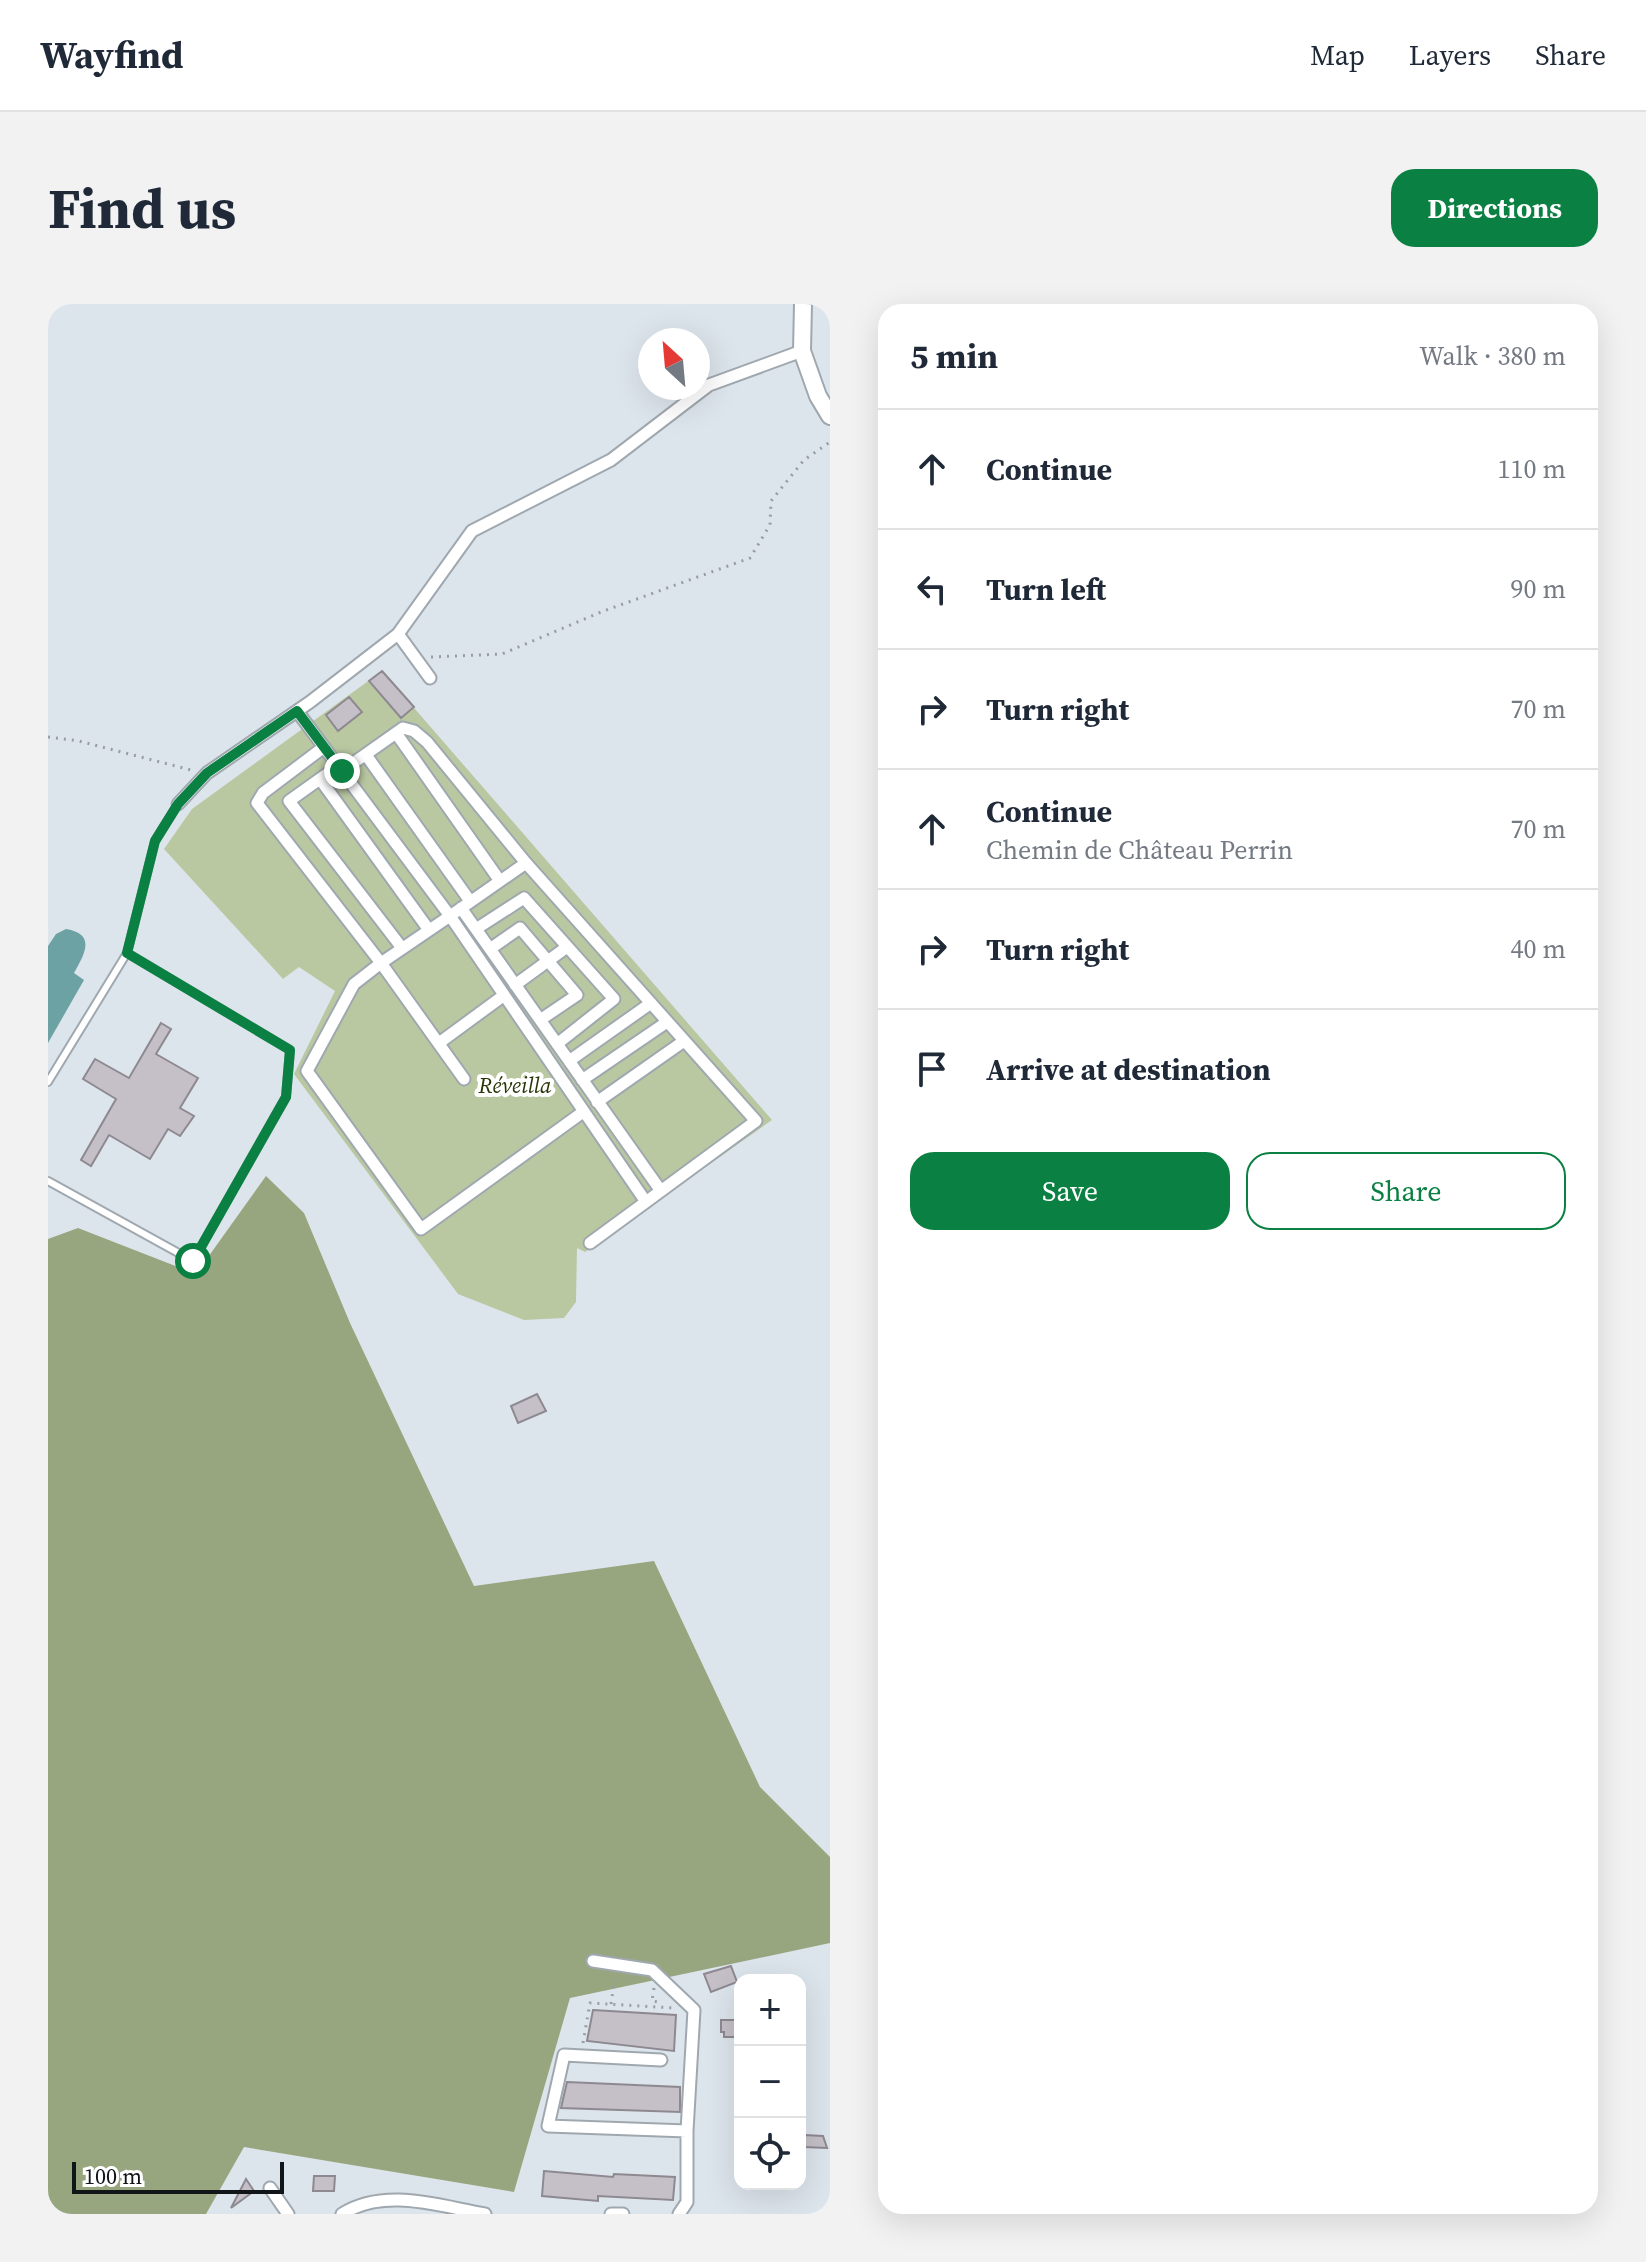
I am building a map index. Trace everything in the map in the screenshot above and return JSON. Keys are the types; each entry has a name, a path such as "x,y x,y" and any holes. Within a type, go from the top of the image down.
{"street":[{"path":"803,304 802,351 818,396 830,416"},
{"path":"178,804 207,773 297,711 398,634 472,531 611,460 709,385 802,351"},
{"path":"398,634 430,678"},
{"path":"297,711 450,916 646,1202"},
{"path":"402,948 289,801 320,779 366,755 403,728 414,731 427,742 526,863 756,1121 590,1243"},
{"path":"396,733 500,881"},
{"path":"324,747 263,793 257,803 381,963 464,1079"},
{"path":"366,755 466,905 476,929 661,1191"},
{"path":"320,779 429,930"},
{"path":"526,863 354,984 307,1071 421,1229 583,1112"},
{"path":"476,929 524,898 614,999 557,1044"},
{"path":"490,949 520,928 577,995 540,1020"},
{"path":"515,985 567,947"},
{"path":"439,1043 503,996"},
{"path":"569,1061 651,1003"},
{"path":"582,1080 667,1022"},
{"path":"597,1102 684,1041"},
{"path":"593,1961 652,1970 694,2010 687,2131 687,2202 679,2214"},
{"path":"661,2060 564,2055 548,2126 687,2131"},
{"path":"270,2188 288,2214"},
{"path":"342,2214 354,2206 398,2198 485,2214"},
{"path":"611,2214 623,2214"}],"lane":[{"path":"48,1082 127,953 155,841 178,804"},
{"path":"48,1181 193,1261 286,1097 290,1050 127,953"}],"path":[{"path":"416,658 502,654 601,612 750,558 770,525 771,501 804,460 830,442"},
{"path":"48,737 79,741 207,773"},
{"path":"611,2004 612,1984"},
{"path":"652,1991 652,2001 658,2002 657,2006"},
{"path":"579,2057 590,2003 682,2009 688,2004"}],"green space":[{"name":"Réveilla","path":"382,671 772,1120 585,1252 577,1248 576,1302 564,1318 524,1320 458,1294 294,1074 335,991 299,967 283,979 164,849 192,809"},
{"path":"266,1176 304,1213 350,1323 474,1586 654,1561 760,1787 830,1857 830,1943 570,1998 514,2192 244,2147 206,2214 48,2214 48,1239 78,1228 196,1274"}],"water":[{"path":"66,929 82,935 85,940 84,952 74,973 84,980 48,1043 48,946 56,934"}],"building":[{"path":"382,671 414,707 401,718 369,681"},
{"path":"349,697 362,712 338,731 326,715"},
{"path":"161,1023 171,1029 156,1054 198,1078 180,1108 194,1116 180,1136 168,1129 150,1159 109,1135 91,1166 81,1160 116,1099 83,1079 95,1059 129,1078"},
{"path":"537,1394 546,1411 518,1423 511,1406"},
{"path":"731,1966 734,1983 711,1992 704,1974"},
{"path":"593,2010 676,2015 674,2051 587,2041"},
{"path":"721,2020 734,2020 734,2037 724,2037 724,2032 721,2032"},
{"path":"567,2082 680,2087 680,2112 561,2108"},
{"path":"806,2135 823,2136 827,2148 806,2147"},
{"path":"544,2171 613,2177 614,2174 675,2177 673,2200 598,2196 598,2201 542,2196"},
{"path":"314,2176 335,2176 334,2191 313,2191"},
{"path":"246,2179 254,2191 231,2208"}],"route":[{"path":"193,1261 286,1097 290,1050 127,953 155,841 178,804 207,773 297,711 342,771"}]}
